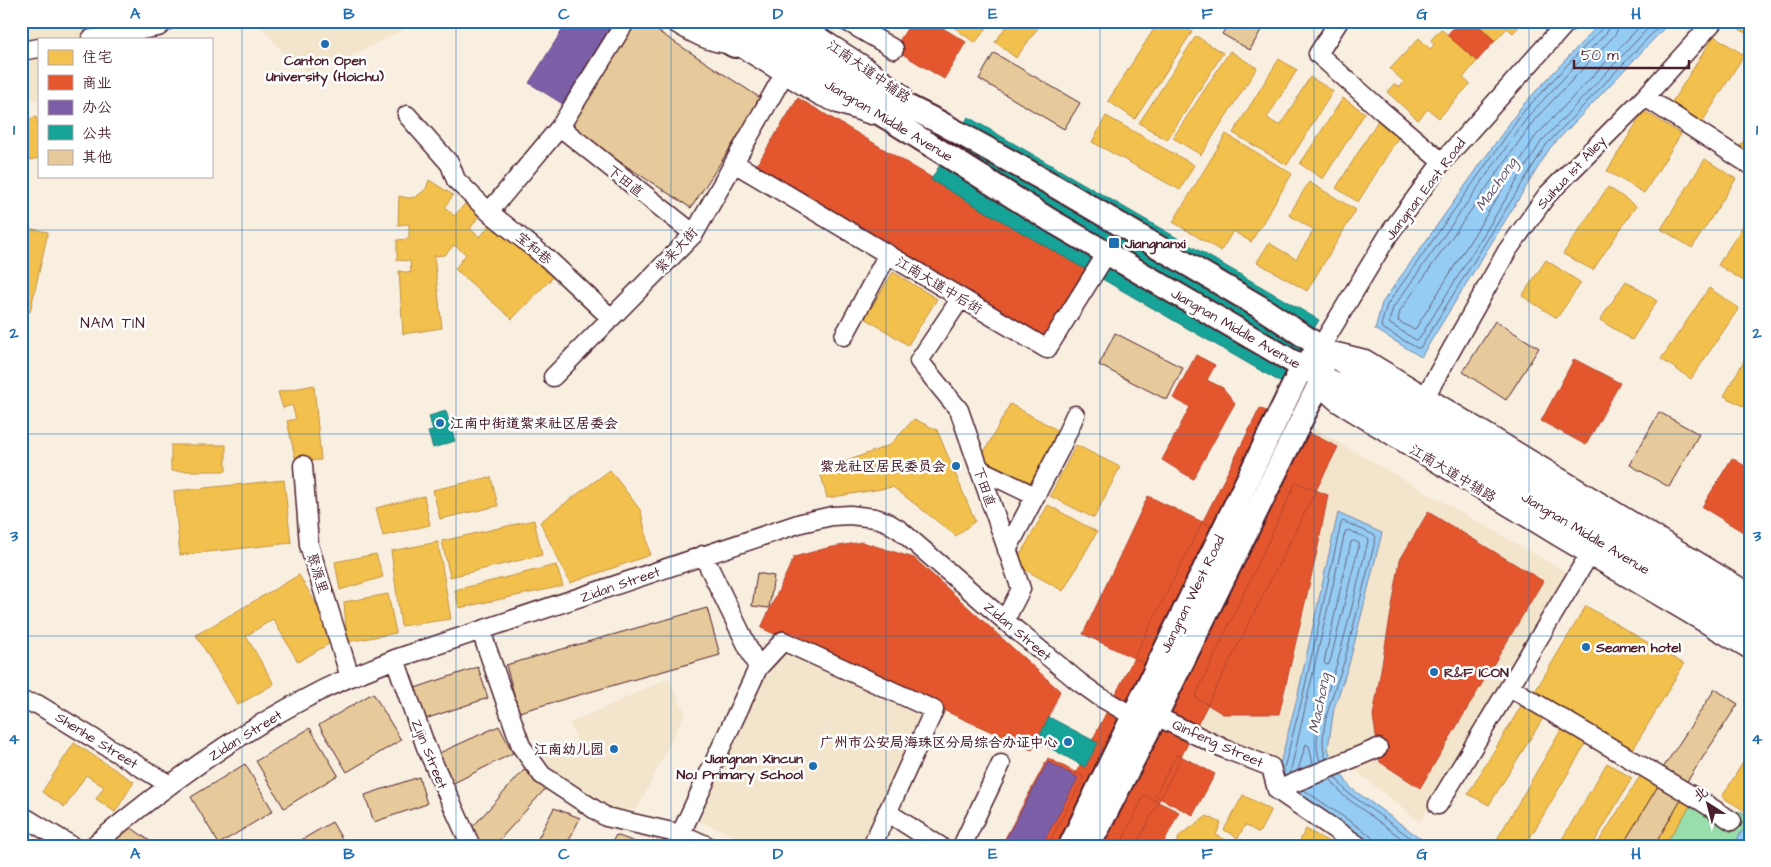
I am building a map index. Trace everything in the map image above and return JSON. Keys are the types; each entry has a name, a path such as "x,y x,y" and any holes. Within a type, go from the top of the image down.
{"highway":[{"path":"696,21 751,28"}],"main road":[{"name":"Jiangnan Middle Avenue","path":"751,28 889,119 1050,220 1302,367 1323,376 1386,411 1442,436 1748,599"},
{"name":"Jiangnan Middle Avenue","path":"751,28 941,123 1053,185 1260,307 1442,436 1698,610 1750,633"},
{"path":"1245,333 1260,307"},
{"path":"1089,846 1156,716 1323,376 1320,348"},
{"name":"Jiangnan West Road","path":"1070,846 1302,367 1320,348"}],"street":[{"path":"97,38 158,27 166,21"},
{"path":"490,212 560,127 626,21"},
{"name":"江南大道中辅路","path":"672,21 710,41 724,44 751,28 784,74 838,104 889,119"},
{"name":"江南大道中辅路","path":"795,21 862,64 941,123"},
{"path":"1339,21 1318,54 1442,162"},
{"name":"Jiangnan East Road","path":"1320,348 1389,234 1442,162 1568,21"},
{"name":"Suihua 1st Alley","path":"1426,395 1507,251 1530,217 1547,195 1645,97 1714,21"},
{"path":"849,22 894,49"},
{"path":"21,52 38,48"},
{"name":"紫来大街","path":"553,377 694,234 784,74"},
{"path":"1645,97 1750,165"},
{"name":"宝和巷","path":"407,115 450,164 456,180 490,212 549,260 611,318"},
{"name":"下田直","path":"560,127 694,234"},
{"name":"江南大道中后街","path":"734,163 1047,349 1107,253"},
{"path":"844,336 888,254"},
{"name":"下田直","path":"961,298 919,361 959,410 1021,589 1005,620"},
{"name":"江南大道中辅路","path":"1320,348 1365,359 1426,395 1442,436 1589,555 1698,610 1750,650"},
{"path":"1007,550 1060,449 1075,414"},
{"name":"聚源里","path":"303,466 309,545 350,677"},
{"path":"979,468 1035,496"},
{"name":"Zidan Street","path":"93,846 170,785 248,732 319,691 350,677 395,660 801,523 832,516 850,515 875,518 900,530 1079,682 1100,697 1134,716"},
{"path":"1438,805 1589,555"},
{"path":"703,556 758,668"},
{"path":"481,631 521,746 542,775 606,817 678,840 708,846"},
{"path":"678,840 758,668 783,640 934,710 872,846"},
{"name":"Zijin Street","path":"395,660 426,747 471,846"},
{"path":"1509,687 1732,821"},
{"name":"Shenhe Street","path":"21,702 37,704 170,785"},
{"name":"Qinfeng Street","path":"1134,716 1156,716 1225,749 1271,767 1280,789"},
{"path":"1280,789 1378,748"},
{"path":"962,846 1001,764"},
{"path":"1280,789 1359,846"},
{"path":"887,812 940,846"},
{"path":"21,815 72,846"}],"shaded area":[{"path":"21,21 121,21 126,38 38,38 38,99 21,104"},
{"name":"Canton Open University (Hoichu)","path":"256,21 415,21 410,26 313,75 290,61"},
{"path":"1315,429 1568,573 1420,822 1335,754 1291,763 1260,756 1176,718"},
{"name":"Jiangnan Xincun No.1 Primary School","path":"779,646 927,711 863,846 756,846 699,821"},
{"name":"江南幼儿园","path":"669,678 685,713 638,808 613,814 552,771 544,754 578,744 570,723"}],"green space":[{"path":"1692,803 1728,826 1739,811 1750,819 1750,846 1664,846"}],"water":[{"name":"Machong","path":"1602,21 1671,21 1550,148 1421,357 1375,329 1382,303 1521,107"},
{"name":"Machong","path":"1338,513 1382,533 1349,664 1334,708 1328,748 1332,761 1351,788 1431,846 1366,846 1285,789 1279,768 1298,694"},
{"path":"1742,831 1750,836 1750,846 1733,846"}],"building: 住宅":[{"path":"930,21 946,21 940,29"},
{"path":"961,21 992,21 975,43 955,28"},
{"path":"1010,21 1043,21 1016,58 995,42"},
{"path":"1159,21 1176,21 1192,32 1135,119 1108,101"},
{"path":"1474,21 1524,21 1513,33 1507,28 1495,41"},
{"path":"1743,21 1750,21 1750,36 1738,28"},
{"path":"1441,29 1477,61 1463,78 1470,84 1439,118 1428,109 1418,120 1387,92 1394,84 1400,87 1404,82 1390,69 1419,38 1430,49 1434,45 1431,40"},
{"path":"1196,36 1223,53 1167,140 1139,123"},
{"path":"1714,36 1744,55 1701,124 1670,105"},
{"path":"1230,51 1257,68 1201,155 1173,138"},
{"path":"1279,59 1297,70 1267,118 1280,126 1310,77 1333,91 1287,165 1233,133"},
{"path":"1343,98 1365,113 1323,179 1300,164"},
{"path":"1644,111 1681,134 1644,193 1607,171"},
{"path":"1106,116 1194,165 1180,190 1092,142"},
{"path":"36,117 38,124 38,158 21,162 21,121"},
{"path":"1379,119 1401,133 1358,202 1336,188"},
{"path":"1750,130 1750,154 1739,148"},
{"path":"1226,134 1292,174 1251,242 1233,231 1221,251 1173,222"},
{"path":"1705,159 1736,179 1692,248 1661,229"},
{"path":"429,180 453,195 445,207 454,216 465,204 480,214 470,229 480,237 490,225 554,276 512,319 455,269 466,254 454,245 445,255 434,256 442,328 403,334 399,271 411,273 410,261 397,260 397,240 409,239 409,224 398,225 399,196 416,197 426,189"},
{"path":"1309,182 1356,210 1307,291 1257,262 1269,243 1296,259 1314,230 1289,215"},
{"path":"1608,187 1636,206 1593,270 1563,254"},
{"path":"1750,215 1750,285 1718,265"},
{"path":"26,228 48,232 30,312 21,310 21,248"},
{"path":"1546,260 1581,283 1557,318 1522,296"},
{"path":"893,272 937,299 908,345 865,318"},
{"path":"1626,281 1657,301 1632,340 1600,320"},
{"path":"1709,288 1739,308 1691,379 1661,359"},
{"path":"1750,350 1750,410 1724,396"},
{"path":"314,385 321,460 296,461 287,421 296,419 292,405 283,408 278,392"},
{"path":"1010,404 1059,431 1030,484 981,458"},
{"path":"914,419 937,430 975,521 956,536 893,487 827,498 820,471 890,445"},
{"path":"171,445 226,445 226,471 171,471"},
{"path":"1076,445 1120,467 1094,518 1050,496"},
{"path":"610,470 641,511 650,555 570,583 540,522"},
{"path":"491,477 498,506 440,519 433,490"},
{"path":"284,480 291,543 180,555 174,491"},
{"path":"424,496 430,525 383,536 376,508"},
{"path":"1048,505 1097,532 1063,591 1015,564"},
{"path":"1147,513 1165,522 1161,531 1171,536 1176,527 1201,539 1144,656 1114,641 1119,629 1110,625 1104,637 1092,631 1112,590 1130,598 1143,572 1123,562"},
{"path":"534,520 542,555 450,577 442,541"},
{"path":"438,542 451,619 401,626 391,551"},
{"path":"376,554 383,577 340,590 335,562"},
{"path":"556,565 563,586 459,608 455,590"},
{"path":"792,568 813,578 802,599 813,603 824,581 846,591 832,620 816,614 812,621 828,627 815,651 797,642 805,625 794,618 784,636 764,627 775,603 792,610 795,603 779,595"},
{"path":"299,575 337,639 298,662 273,619 246,636 274,684 238,705 196,635"},
{"path":"388,594 396,633 347,642 344,602"},
{"path":"900,596 921,606 910,627 921,630 932,608 954,619 940,647 924,641 920,648 936,654 922,679 905,670 914,653 902,646 892,664 872,654 883,630 900,638 903,631 887,623"},
{"path":"1586,606 1684,664 1632,751 1534,693"},
{"path":"994,659 1015,668 1004,690 1014,693 1026,671 1047,681 1034,710 1018,704 1014,711 1029,717 1016,742 999,732 1007,715 996,709 986,726 966,717 977,693 994,701 997,694 981,686"},
{"path":"1523,703 1545,715 1489,805 1468,794"},
{"path":"1564,725 1589,738 1528,841 1534,846 1493,846"},
{"path":"21,739 30,744 21,759"},
{"path":"74,743 134,782 115,812 96,799 104,787 86,775 65,807 42,792"},
{"path":"1750,751 1750,814 1722,797"},
{"path":"1177,760 1208,776 1190,811 1159,795"},
{"path":"1607,763 1632,778 1592,846 1558,846"},
{"path":"1642,773 1692,803 1664,846 1596,846"},
{"path":"1243,795 1271,810 1259,833 1245,825 1238,838 1224,830"},
{"path":"1147,799 1174,812 1157,846 1124,846"},
{"path":"1207,816 1221,823 1216,835 1226,840 1223,846 1177,845 1179,836"},
{"path":"1306,829 1336,846 1297,846"},
{"path":"887,840 901,846 885,846"}],"building: 商业":[{"path":"912,21 931,21 966,42 944,79 894,49"},
{"path":"1459,21 1474,21 1495,41 1477,61 1447,35"},
{"path":"798,98 1092,273 1045,342 755,168"},
{"path":"1196,355 1215,365 1207,380 1223,388 1235,403 1193,479 1162,460 1190,407 1173,398"},
{"path":"1574,359 1620,383 1586,445 1541,421"},
{"path":"1260,408 1338,447 1136,846 1039,846"},
{"path":"1732,458 1750,469 1750,532 1748,535 1702,507"},
{"path":"1296,482 1328,495 1318,547 1279,714 1223,714 1195,697"},
{"path":"1148,496 1211,526 1146,664 1083,634"},
{"name":"R&F ICON","path":"1428,512 1543,581 1420,788 1380,762 1373,716 1400,560"},
{"path":"862,542 914,558 1060,691 1032,750 761,628 794,557 827,548"},
{"path":"1177,754 1215,774 1193,815 1155,796"},
{"path":"1048,758 1084,777 1047,846 1001,846"},
{"path":"1144,795 1179,812 1162,846 1120,846"}],"building: 办公":[{"path":"568,21 619,21 566,106 529,83"},
{"path":"1048,762 1078,778 1041,846 1002,846"}],"building: 公共":[{"name":"Jiangnanxi","path":"968,117 1319,320 1282,383 931,180"},
{"name":"江南中街道紫来社区居委会","path":"446,411 455,441 433,448 428,432 433,431 429,416"},
{"name":"广州市公安局海珠区分局综合办证中心","path":"1049,717 1098,743 1085,767 1037,741"}],"building: 其他":[{"path":"635,21 642,21 762,99 691,208 566,127"},
{"path":"1230,21 1266,21 1250,50 1222,34"},
{"path":"994,53 1080,103 1064,129 979,79"},
{"path":"1495,321 1539,348 1506,400 1463,372"},
{"path":"1115,333 1183,368 1167,400 1099,365"},
{"path":"1659,412 1699,434 1669,487 1630,465"},
{"path":"757,573 774,576 769,608 752,606"},
{"path":"707,608 720,655 519,712 506,665"},
{"path":"478,667 488,698 422,720 412,689"},
{"path":"1715,689 1738,704 1686,783 1663,768"},
{"path":"373,693 401,740 347,772 319,725"},
{"path":"499,726 513,753 448,786 435,755"},
{"path":"310,728 338,775 284,808 256,761"},
{"path":"245,764 273,811 219,844 191,797"},
{"path":"524,770 546,788 494,846 486,846 468,832"},
{"path":"419,777 427,804 374,822 365,795"},
{"path":"1658,786 1681,800 1654,846 1622,846"},
{"path":"554,808 580,818 566,846 534,846"},
{"path":"332,822 346,846 291,846"},
{"path":"126,824 157,846 110,846"},
{"path":"616,835 643,845 610,846"}],"place":[{"name":"Canton Open University (Hoichu)","path":"325,44"},
{"name":"Jiangnanxi","path":"1114,243"},
{"name":"江南中街道紫来社区居委会","path":"440,423"},
{"name":"紫龙社区居民委员会","path":"956,466"},
{"name":"Seamen hotel","path":"1586,647"},
{"name":"R&F ICON","path":"1434,672"},
{"name":"广州市公安局海珠区分局综合办证中心","path":"1068,742"},
{"name":"江南幼儿园","path":"614,749"},
{"name":"Jiangnan Xincun No.1 Primary School","path":"813,766"}],"district":[{"name":"NAM TIN","path":"113,323"}]}
